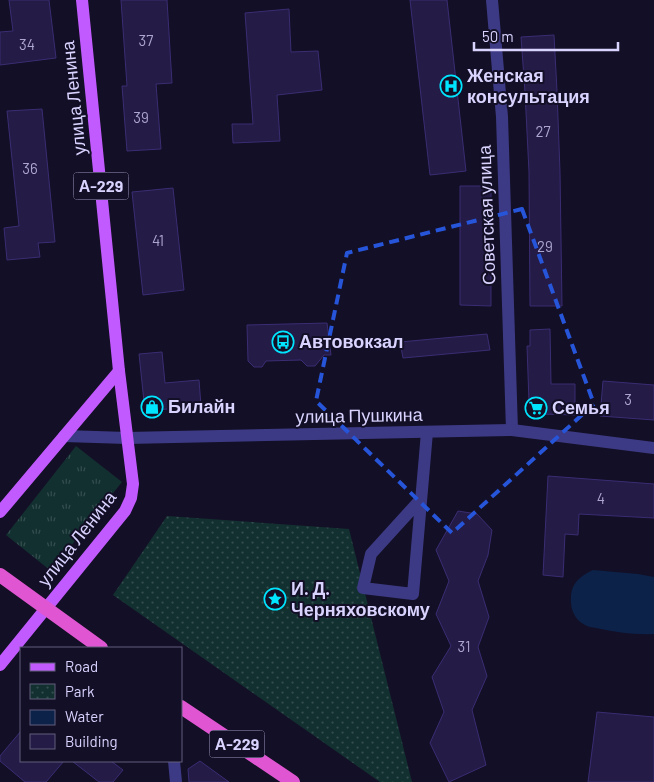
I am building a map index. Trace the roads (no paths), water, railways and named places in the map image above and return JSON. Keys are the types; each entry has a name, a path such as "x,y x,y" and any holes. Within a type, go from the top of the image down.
{"highway":[{"path":"0,575 100,647"},
{"name":"А-229","path":"182,708 293,782"}],"main road":[{"name":"улица Ленина","path":"0,665 125,511 131,498 133,484 119,371 82,0"},
{"path":"0,512 119,371"}],"street":[{"name":"Советская улица","path":"492,0 502,117 512,430"},
{"name":"улица Пушкина","path":"64,436 127,438 512,430 654,448"},
{"path":"421,499 371,554 363,588 413,594 427,432"},
{"path":"174,762 176,782"}],"water":[{"path":"593,570 654,577 654,634 632,634 587,626 575,616 571,599 573,586 585,574"}],"place":[{"name":"Женская консультация","path":"451,86"},
{"name":"Автовокзал","path":"283,342"},
{"name":"Билайн","path":"152,407"},
{"name":"Семья","path":"536,408"},
{"name":"И. Д. Черняховскому","path":"275,599"}]}
